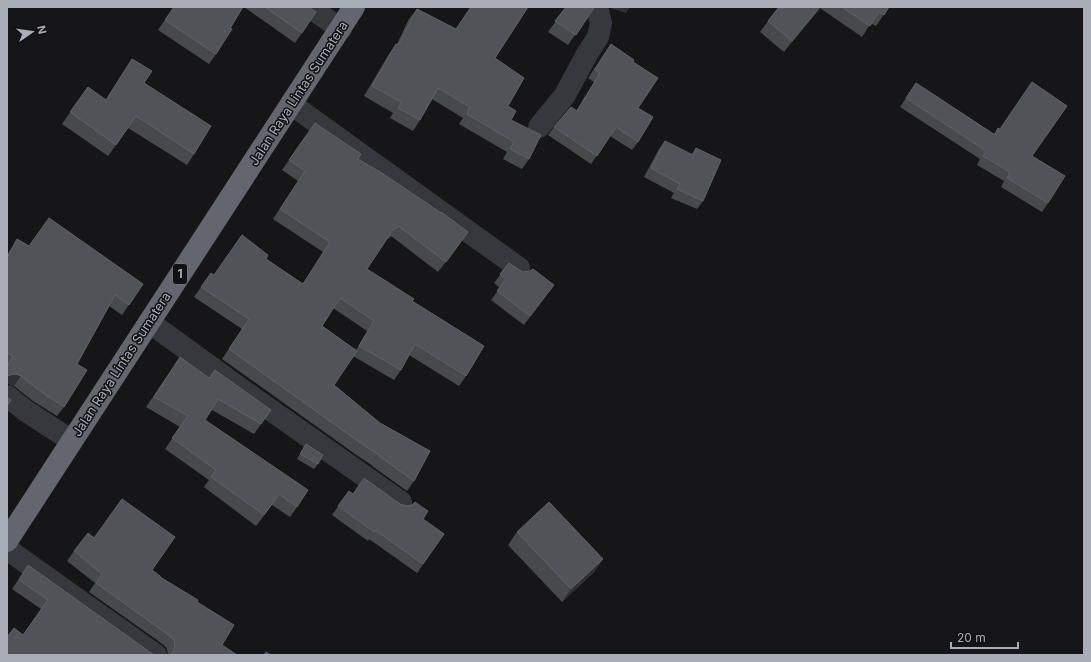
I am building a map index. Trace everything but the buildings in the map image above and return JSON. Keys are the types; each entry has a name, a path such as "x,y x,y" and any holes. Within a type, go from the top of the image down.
{"highway":[{"name":"Jalan Raya Lintas Sumatera","path":"7,541 354,7"}],"street":[{"path":"309,7 341,29"},
{"path":"539,127 565,95 598,37 601,23 597,7"},
{"path":"291,104 519,268"},
{"path":"149,322 249,395 401,502"},
{"path":"7,396 26,411 72,441"},
{"path":"7,549 156,655"}]}
